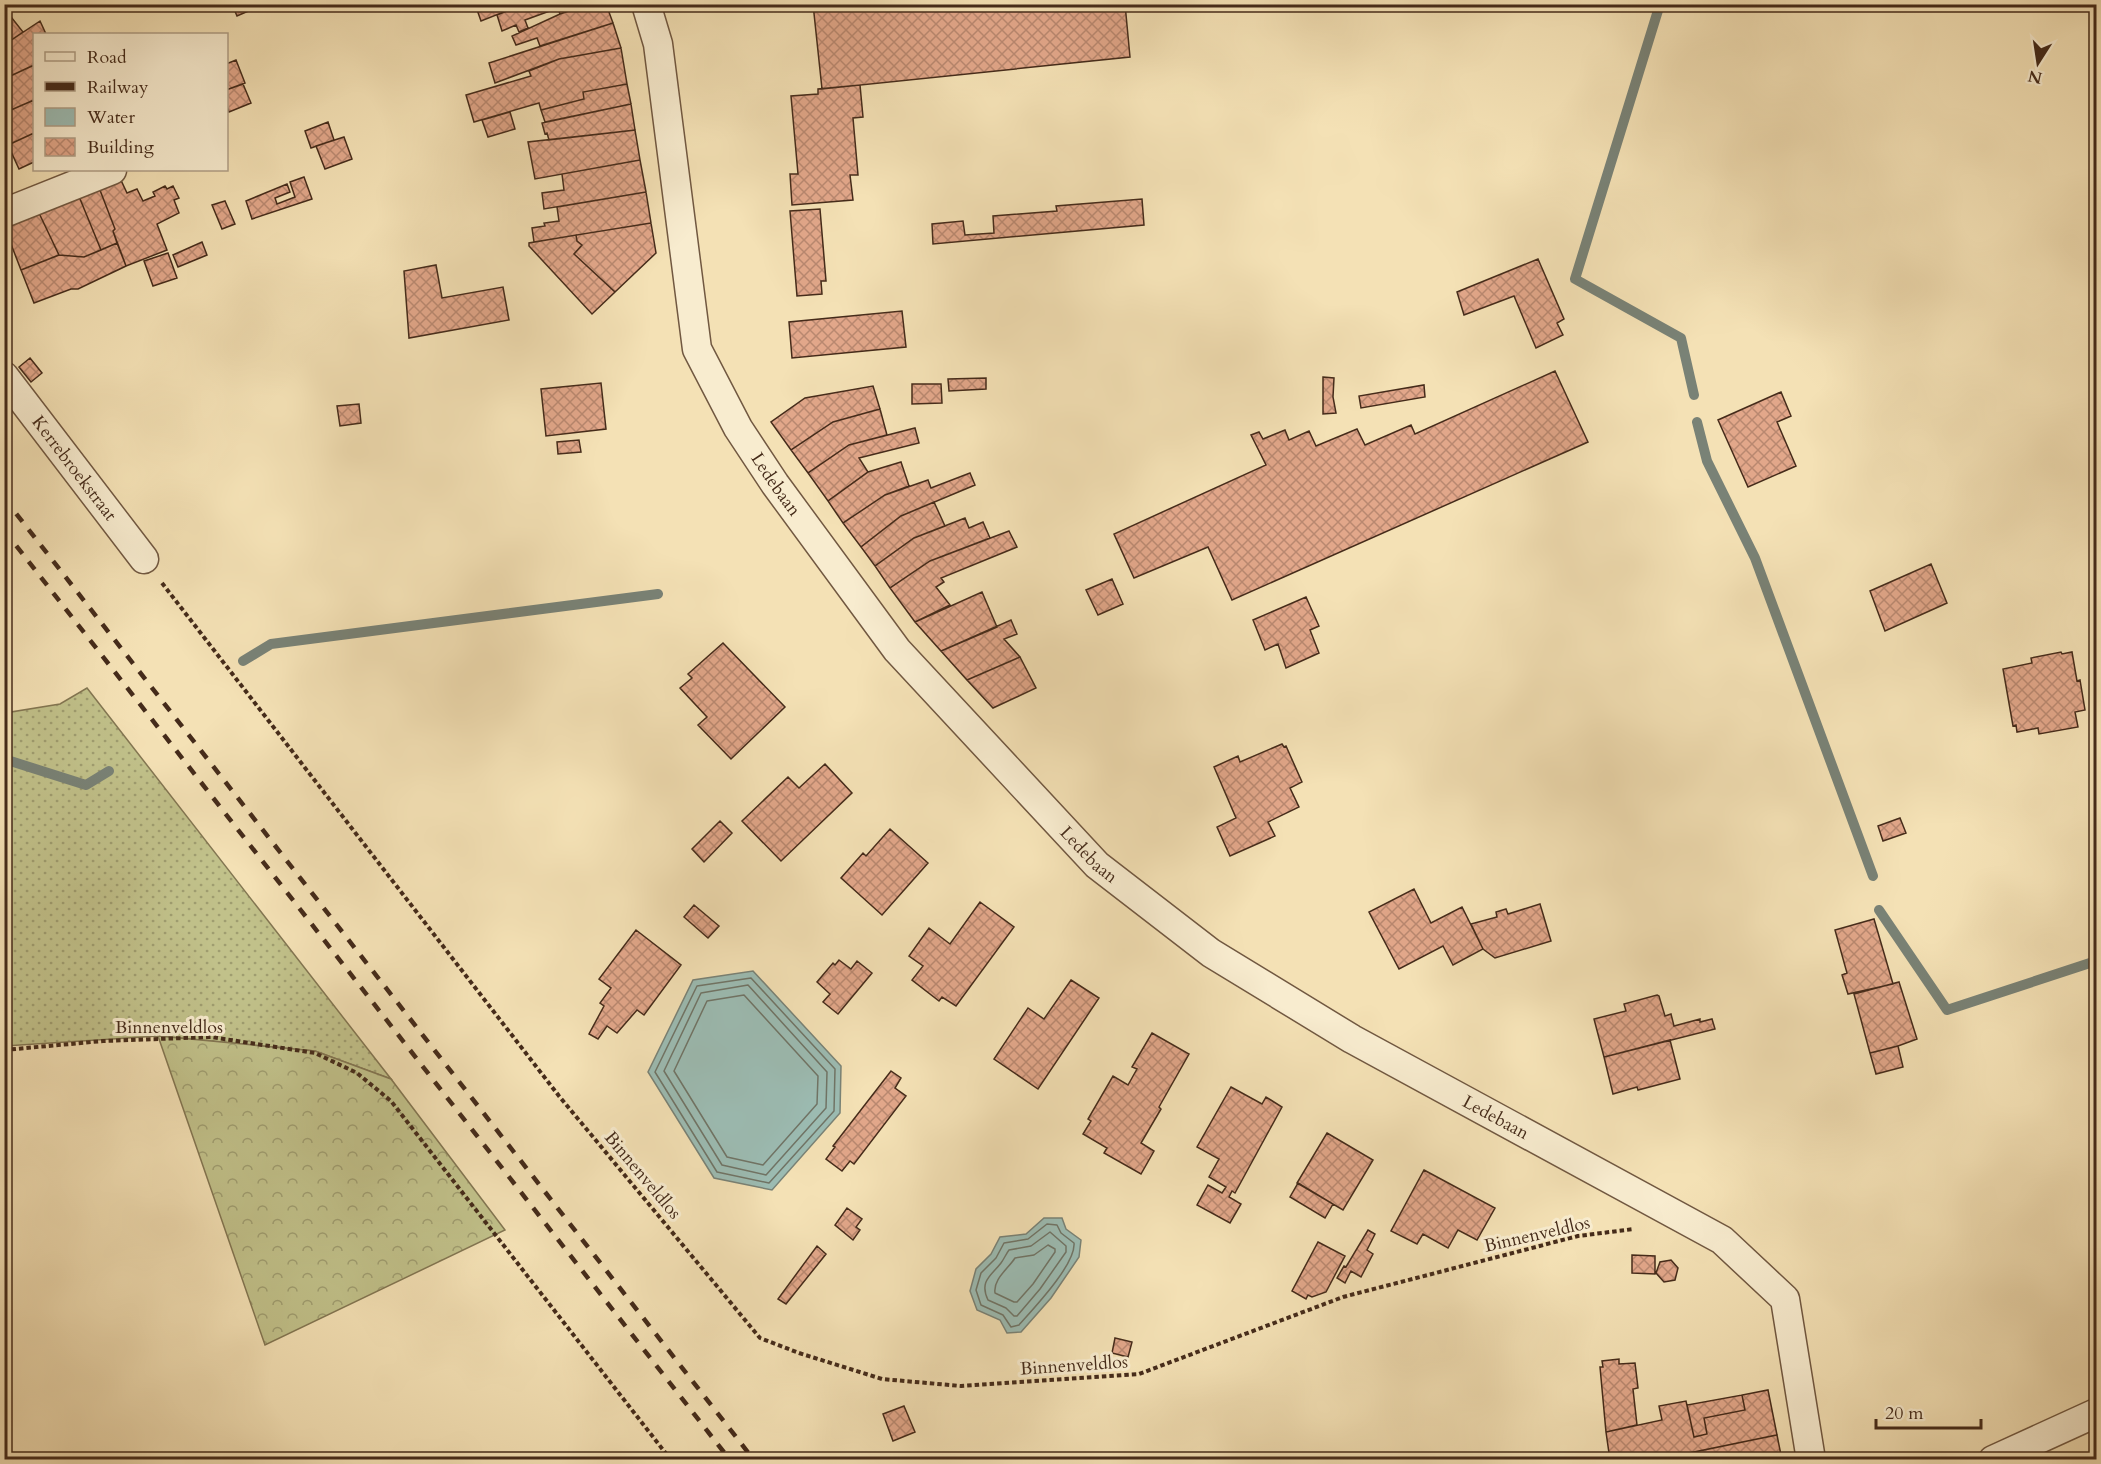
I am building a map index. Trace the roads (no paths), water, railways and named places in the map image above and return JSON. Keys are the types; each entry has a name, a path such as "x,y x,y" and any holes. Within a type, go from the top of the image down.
{"street":[{"name":"Ledebaan","path":"646,4 658,44 697,349 738,428 775,484 897,650 1097,865 1212,953 1352,1039 1722,1240 1785,1299 1811,1460"},
{"path":"4,213 37,202 110,171"},
{"name":"Kerrebroekstraat","path":"4,376 144,559"},
{"path":"1994,1460 2097,1413"}],"water":[{"path":"753,971 841,1066 840,1113 772,1190 714,1178 648,1072 693,980"},
{"path":"1044,1218 1062,1218 1066,1229 1081,1240 1079,1257 1051,1298 1021,1332 1007,1333 1000,1320 977,1310 970,1291 976,1269 991,1254 1000,1237 1026,1234"}],"waterway":[{"path":"1660,4 1575,279 1681,338 1694,395"},
{"path":"1697,422 1707,461 1755,558 1873,876"},
{"path":"243,661 271,644 658,594"},
{"path":"4,759 86,785 109,771"},
{"path":"1879,910 1947,1010 2096,961"}],"railway":[{"path":"4,498 754,1460"},
{"path":"4,530 730,1460"}]}
